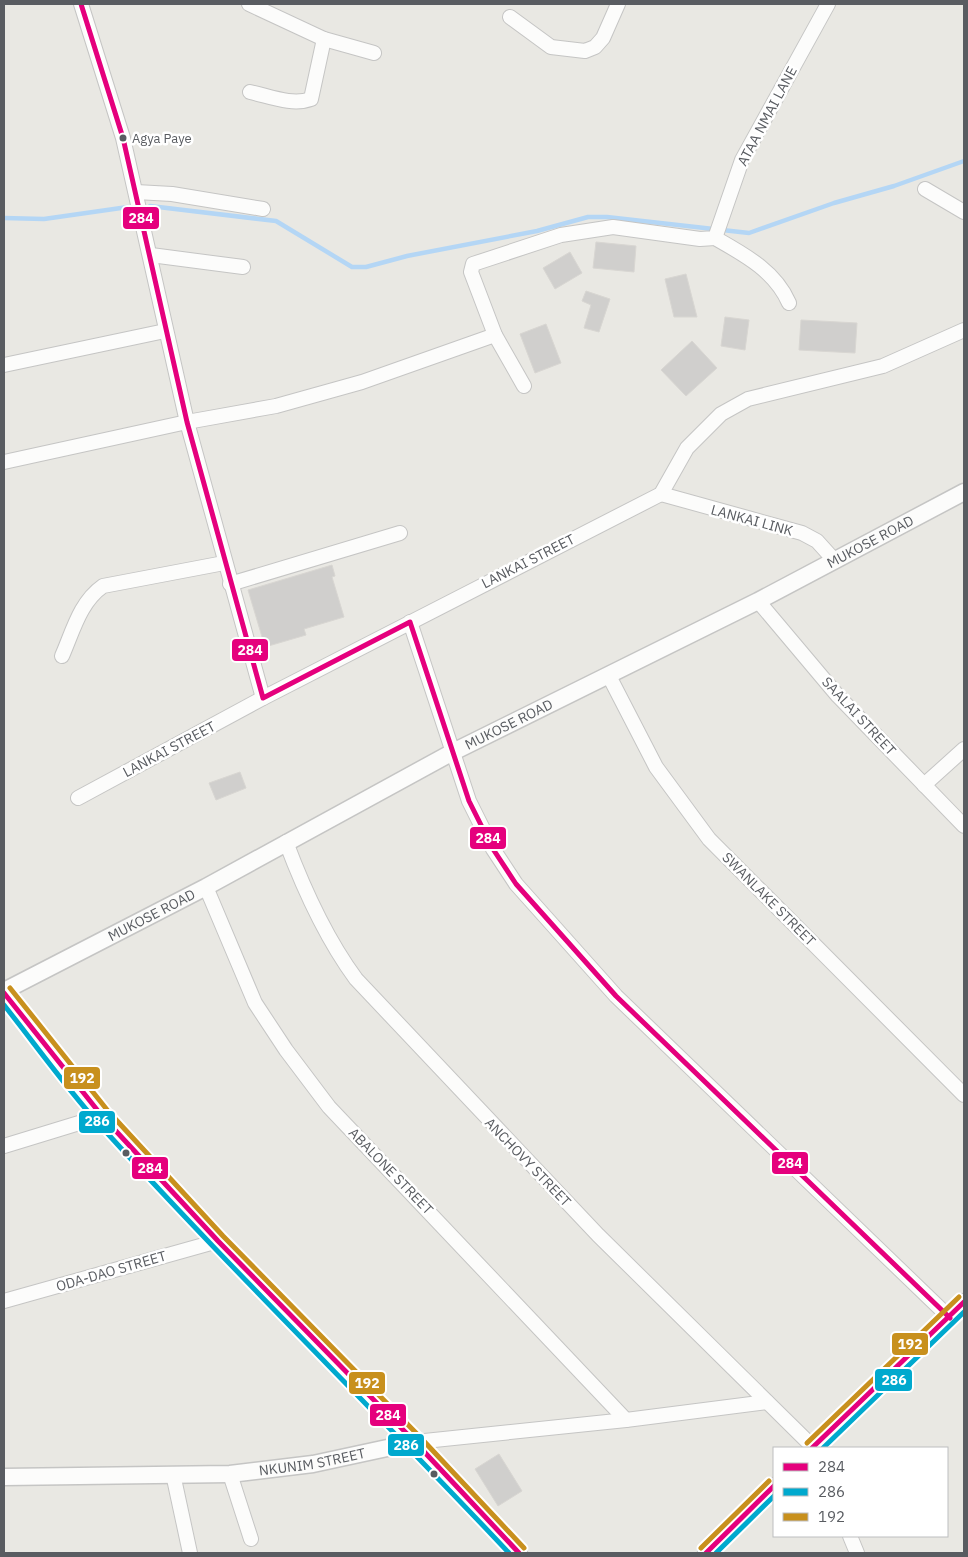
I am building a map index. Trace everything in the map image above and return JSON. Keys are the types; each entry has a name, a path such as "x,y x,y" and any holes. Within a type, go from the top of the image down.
{"street":[{"path":"81,4 123,138 151,255 165,330 187,422 224,563 263,698"},
{"path":"249,4 324,39 374,52"},
{"path":"510,17 551,47 585,52 595,47 603,38 618,4"},
{"name":"ATAA NMAI LANE","path":"716,236 742,160 828,4"},
{"path":"250,92 288,101 303,102 311,99 324,39"},
{"path":"925,189 964,212"},
{"path":"136,192 172,194 263,209"},
{"path":"524,386 495,335 471,272 473,264 478,261 561,235 613,227 700,239 716,236 754,261 782,288 789,303"},
{"path":"151,255 243,267"},
{"path":"4,365 165,330"},
{"path":"661,494 687,448 721,414 748,400 883,366 964,330"},
{"path":"4,462 187,422 276,406 362,382 495,335"},
{"name":"MUKOSE ROAD","path":"4,992 206,887 451,753 758,601 964,492"},
{"name":"LANKAI LINK","path":"661,494 802,533 818,541 835,561"},
{"name":"LANKAI STREET","path":"78,798 263,698 661,494"},
{"path":"230,584 400,533"},
{"path":"62,656 85,603 92,594 103,586 224,563"},
{"name":"SAALAI STREET","path":"758,601 838,696 964,826"},
{"path":"410,622 451,753 482,827 516,884 616,996 950,1318"},
{"name":"SWANLAKE STREET","path":"608,676 656,767 709,840 964,1095"},
{"path":"924,785 964,749"},
{"name":"ANCHOVY STREET","path":"286,842 302,884 319,920 356,980 598,1235 812,1447"},
{"name":"ABALONE STREET","path":"206,887 255,1003 286,1050 329,1106 626,1420"},
{"path":"4,992 102,1116 218,1240 415,1442 519,1553"},
{"path":"4,1146 102,1116"},
{"name":"ODA-DAO STREET","path":"4,1301 218,1240"},
{"path":"814,1447 950,1318 964,1302"},
{"name":"NKUNIM STREET","path":"4,1476 230,1474 314,1464 415,1442 626,1420 767,1402"},
{"path":"173,1474 190,1553"},
{"path":"230,1474 251,1539"},
{"path":"706,1553 773,1487"},
{"path":"850,1537 857,1553"}],"building":[{"path":"596,242 636,246 634,272 593,268"},
{"path":"570,252 582,273 555,289 543,268"},
{"path":"686,274 697,317 674,317 665,279"},
{"path":"586,291 610,299 599,332 584,328 591,305 582,301"},
{"path":"725,317 749,320 745,350 721,346"},
{"path":"801,320 857,323 855,353 799,350"},
{"path":"546,324 561,363 535,373 520,334"},
{"path":"692,341 717,368 686,396 661,370"},
{"path":"332,565 335,576 332,577 344,617 304,629 306,635 265,647 248,590"},
{"path":"240,772 246,788 216,800 209,783"},
{"path":"499,1454 522,1491 498,1506 475,1469"}],"waterway":[{"path":"150,206 276,221 352,267 366,267 407,256 537,231 588,217 607,217 749,233 964,161"},
{"path":"4,218 44,219 128,207"}],"transit line":[{"name":"284","path":"81,4 123,138 187,422 263,698 410,622 469,801 493,849 516,884 616,996 950,1318"},
{"name":"192","path":"10,988 108,1111 223,1236 420,1437 524,1548"},
{"name":"284","path":"4,993 102,1116 218,1241 415,1442 519,1553"},
{"name":"286","path":"4,1005 85,1109 148,1178 509,1553"},
{"name":"192","path":"807,1443 959,1297"},
{"name":"284","path":"813,1447 964,1302"},
{"name":"286","path":"824,1447 964,1312"},
{"name":"192","path":"701,1548 769,1481"},
{"name":"284","path":"706,1553 773,1487"},
{"name":"286","path":"716,1553 773,1497"}],"place":[{"name":"Agya Paye","path":"123,138"}]}
